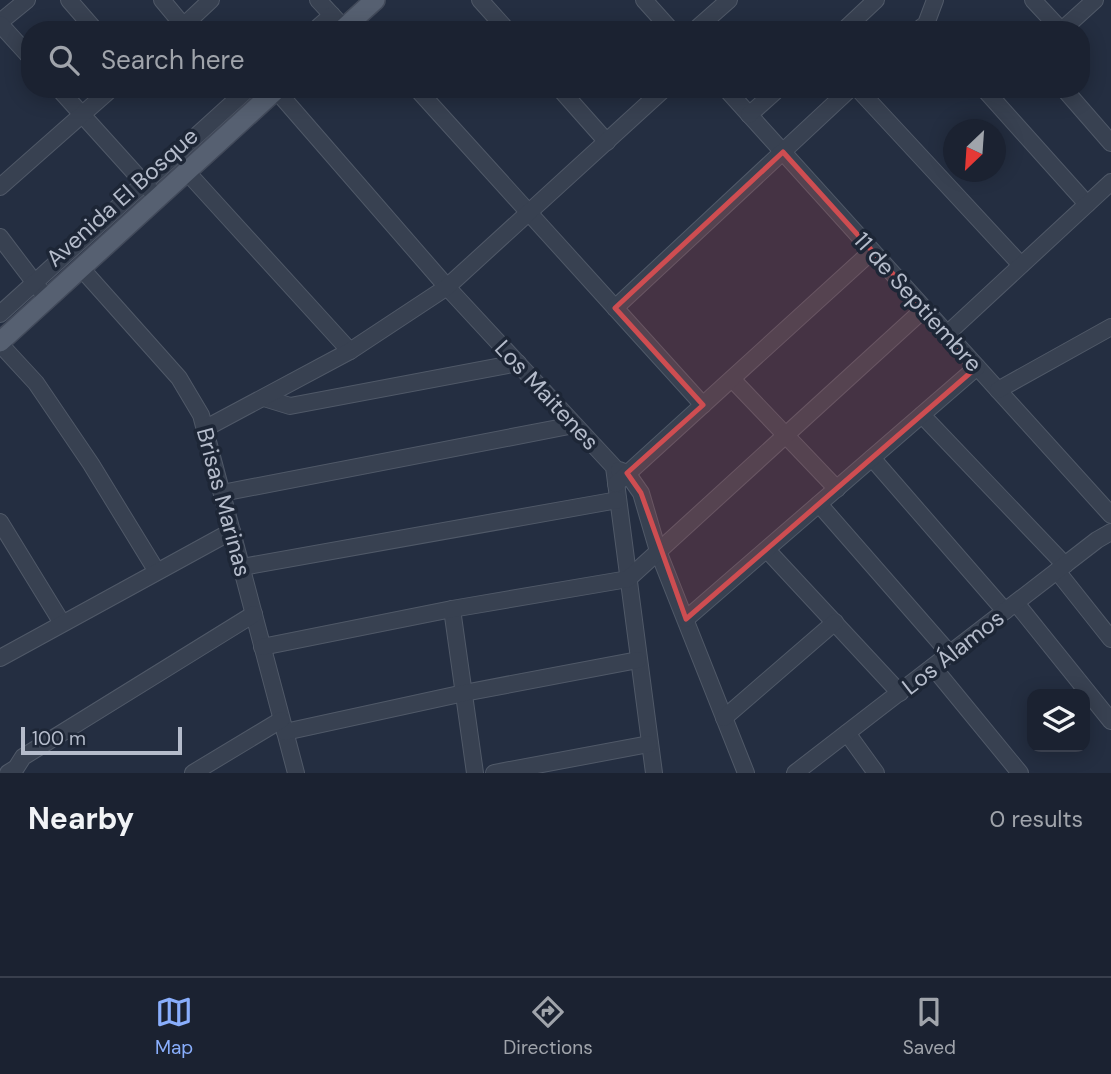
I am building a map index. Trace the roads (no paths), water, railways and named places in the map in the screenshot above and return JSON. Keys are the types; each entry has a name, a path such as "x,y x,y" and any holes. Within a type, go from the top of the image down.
{"main road":[{"path":"350,21 375,0"},
{"name":"Avenida El Bosque","path":"0,343 81,268 151,191 187,172 243,98"}],"street":[{"path":"21,47 0,23 27,0"},
{"path":"69,0 87,21"},
{"path":"162,0 177,21"},
{"path":"191,21 211,0"},
{"path":"318,0 343,21"},
{"path":"480,0 499,21"},
{"path":"645,0 663,21"},
{"path":"705,21 729,0"},
{"path":"854,21 877,0"},
{"path":"928,21 935,0"},
{"path":"1033,0 1053,21"},
{"path":"1071,21 1095,0"},
{"path":"67,98 151,191"},
{"path":"0,187 102,98"},
{"name":"Avenida El Bosque","path":"0,314 33,282 151,191 243,98"},
{"name":"Los Maitenes","path":"283,98 447,287 574,425 619,481 641,493 658,551 746,773"},
{"path":"425,98 703,405"},
{"path":"567,98 607,142"},
{"path":"205,428 350,351 447,287 654,98"},
{"name":"11 de Septiembre","path":"734,98 1111,515"},
{"path":"749,115 768,98"},
{"path":"615,308 840,98"},
{"path":"867,98 1021,265"},
{"path":"996,98 1087,204"},
{"path":"1072,98 1111,143"},
{"path":"187,172 350,351"},
{"path":"947,334 1111,182"},
{"path":"0,237 47,299"},
{"path":"242,567 619,481 872,251"},
{"name":"Brisas Marinas","path":"81,268 179,378 195,402 205,428 296,773"},
{"path":"262,647 452,609 628,579 924,309"},
{"path":"998,390 1111,327"},
{"path":"0,343 50,403 156,570"},
{"path":"264,398 290,406 518,363"},
{"path":"686,619 977,367"},
{"path":"732,379 837,489"},
{"path":"922,415 1061,568 1111,639"},
{"path":"222,493 574,425"},
{"path":"872,458 1011,607 1111,721"},
{"path":"619,481 628,579 653,773"},
{"path":"819,504 950,654"},
{"path":"0,522 62,623"},
{"path":"1,656 232,531"},
{"name":"Los Álamos","path":"795,773 1097,540 1111,532"},
{"path":"768,550 900,693"},
{"path":"452,609 475,773"},
{"path":"16,766 254,614"},
{"path":"724,718 835,622"},
{"path":"193,773 283,726 638,660"},
{"path":"933,667 1020,773"},
{"path":"847,733 876,773"},
{"path":"494,773 565,767 649,744"}]}
